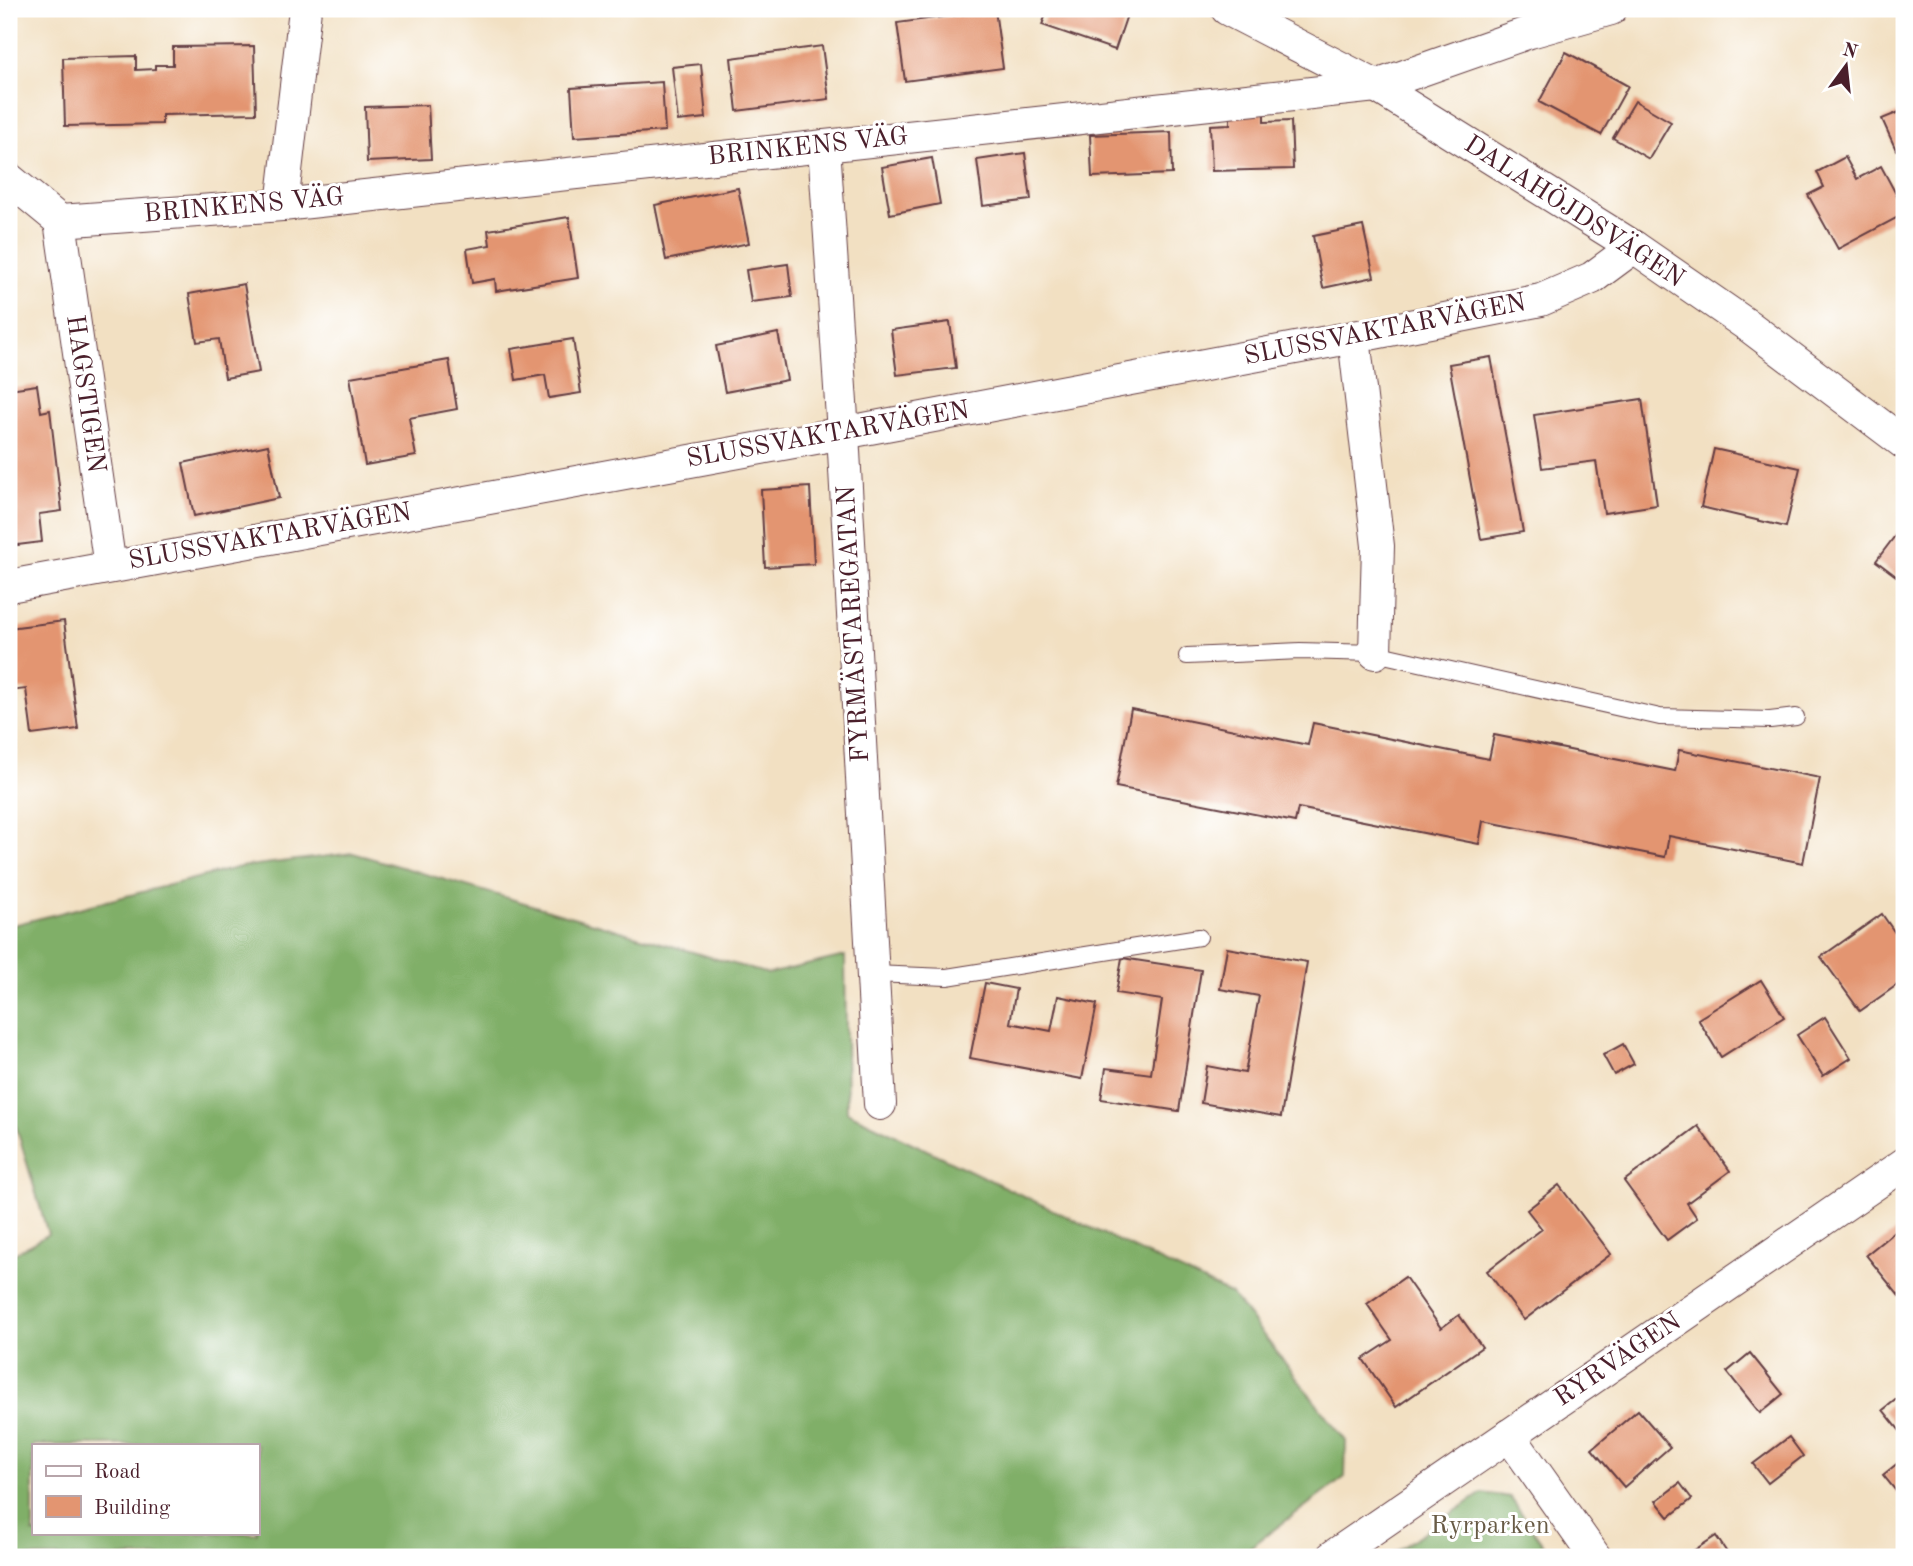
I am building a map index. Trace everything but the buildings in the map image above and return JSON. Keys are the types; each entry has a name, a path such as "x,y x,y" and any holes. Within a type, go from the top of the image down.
{"street":[{"path":"282,205 305,9"},
{"name":"DALAHÖJDSVÄGEN","path":"1227,9 1376,86 1634,247 1750,327 1904,443"},
{"name":"BRINKENS VÄG","path":"60,221 282,205 1376,86 1530,32 1611,9"},
{"name":"FYRMÄSTAREGATAN","path":"824,146 844,433 880,1104"},
{"path":"9,179 60,221"},
{"name":"HAGSTIGEN","path":"60,221 110,566"},
{"name":"SLUSSVAKTARVÄGEN","path":"9,586 844,433 1541,300 1592,278 1634,247"},
{"path":"1354,337 1378,546 1375,653"},
{"name":"RYRVÄGEN","path":"1332,1557 1904,1164"},
{"path":"1509,1435 1595,1557"}],"lane":[{"path":"1187,656 1300,651 1375,653 1660,716 1770,720 1796,717"},
{"path":"873,974 947,977 1199,937"}],"green space":[{"path":"353,853 768,974 845,956 847,1112 1232,1295 1346,1441 1345,1477 1237,1557 9,1557 9,1257 48,1234 9,1102 9,926 240,867"},
{"name":"Ryrparken","path":"1482,1493 1510,1497 1552,1557 1388,1557"}]}
